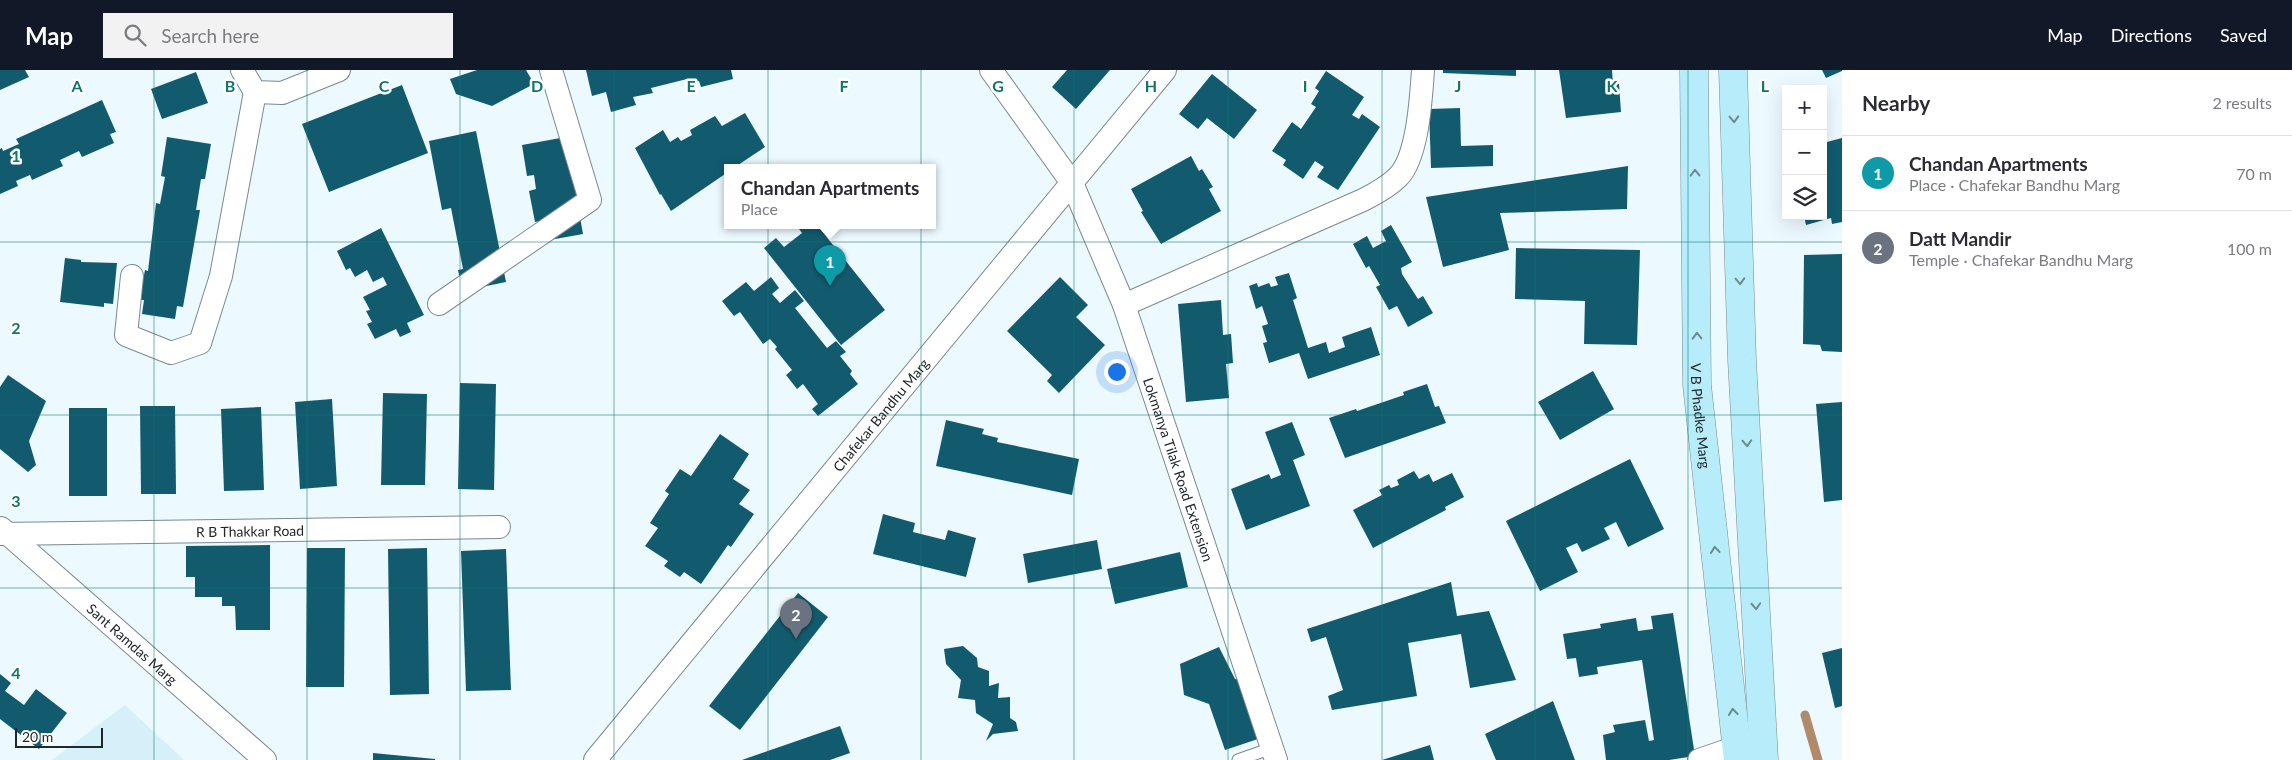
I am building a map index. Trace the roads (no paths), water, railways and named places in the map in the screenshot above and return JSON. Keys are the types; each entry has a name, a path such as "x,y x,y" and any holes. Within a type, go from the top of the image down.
{"street":[{"path":"132,276 126,335 171,353 200,343 221,276 255,92 242,70"},
{"path":"255,92 282,93 339,70"},
{"path":"439,304 590,200 551,70"},
{"name":"Lokmanya Tilak Road Extension","path":"991,70 1072,183 1124,304 1274,754"},
{"name":"Chafekar Bandhu Marg","path":"595,760 1165,70"},
{"path":"1124,304 1363,200 1400,176 1412,150 1420,109 1423,70"},
{"name":"V B Phadke Marg","path":"1694,70 1697,384 1737,753"},
{"path":"1699,760 1737,753 1764,754 1742,360 1733,70"},
{"name":"R B Thakkar Road","path":"2,532 499,527"},
{"name":"Sant Ramdas Marg","path":"2,532 265,760"}],"lane":[{"path":"1238,760 1274,754"}],"waterway":[{"path":"1805,715 1818,760"}],"place":[{"name":"Chandan Apartments","path":"830,286"},
{"name":"Datt Mandir","path":"796,639"}]}
